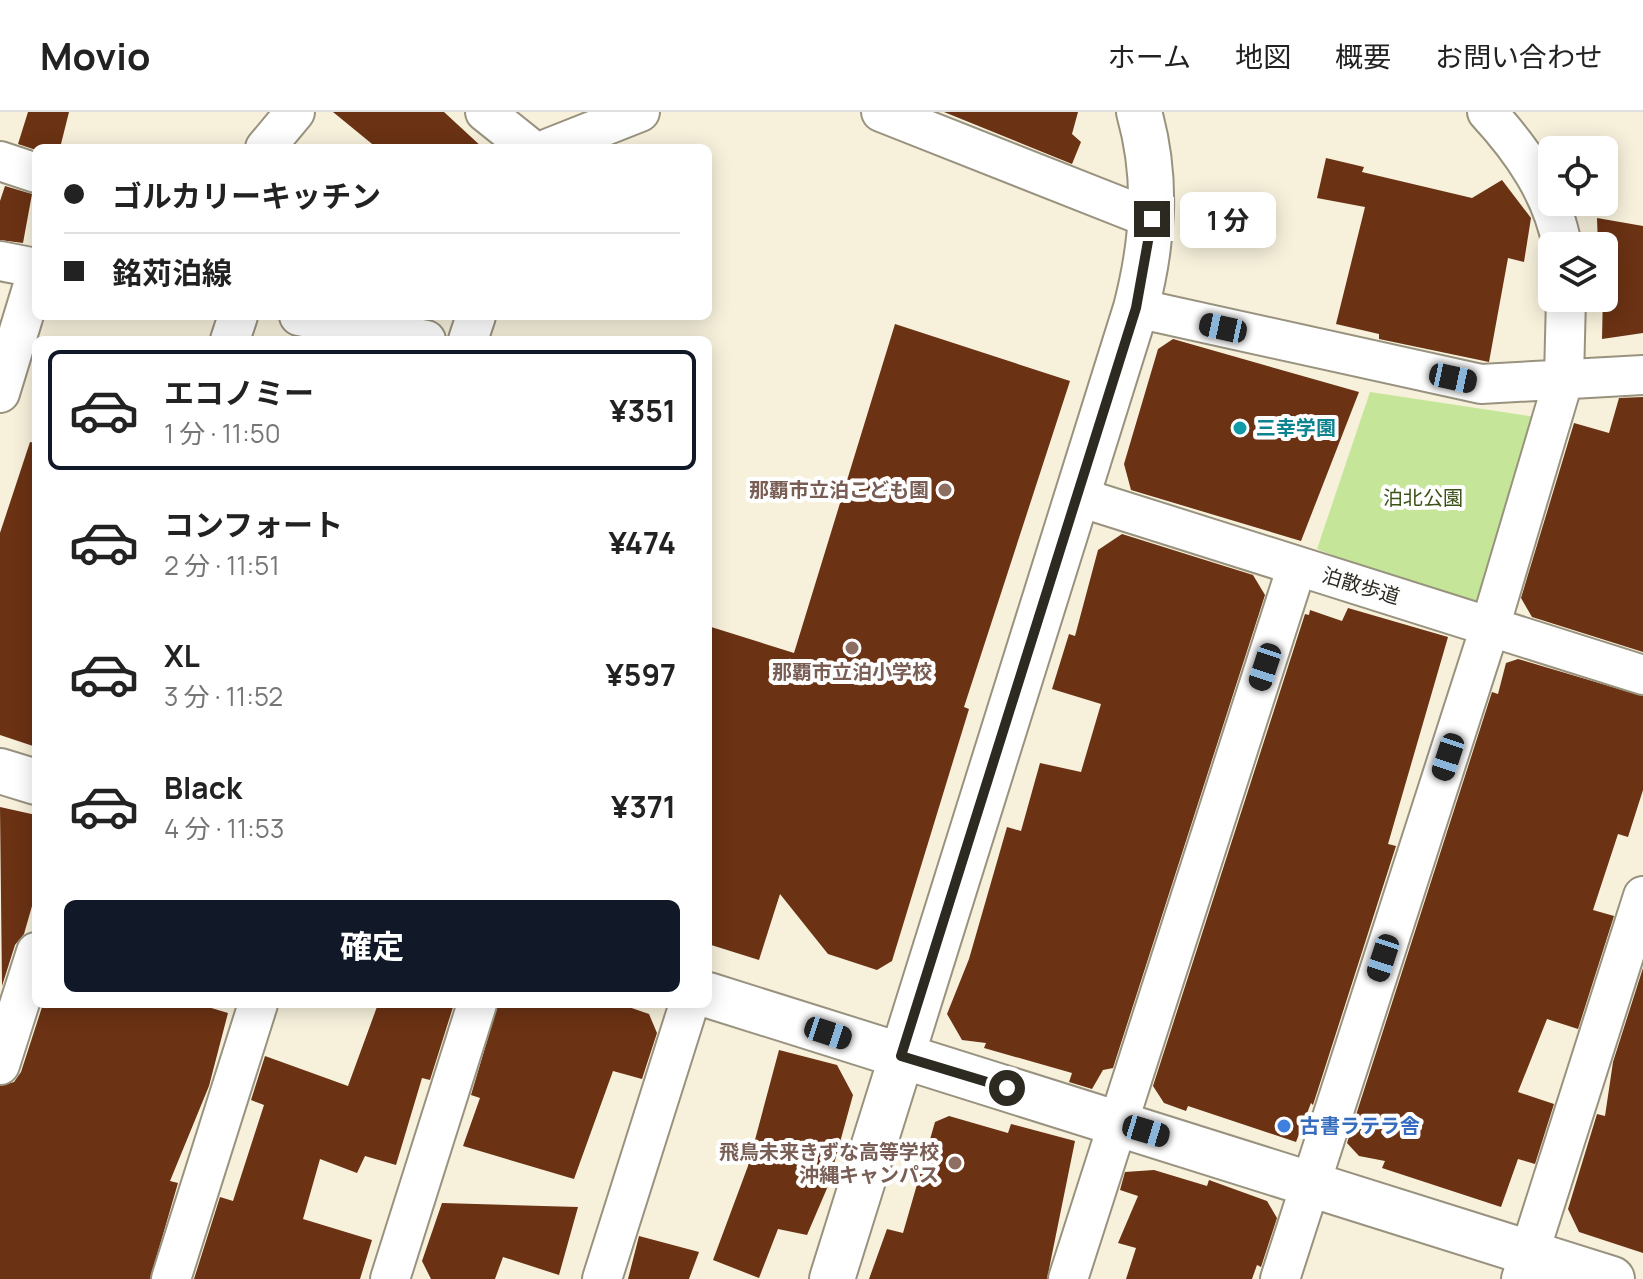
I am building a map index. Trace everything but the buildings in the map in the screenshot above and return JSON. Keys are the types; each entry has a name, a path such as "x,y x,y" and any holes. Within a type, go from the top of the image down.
{"street":[{"path":"268,144 295,112"},
{"path":"485,112 525,144"},
{"path":"559,144 640,112"},
{"path":"881,112 1152,219"},
{"path":"832,1279 1136,308 1152,219 1150,162 1139,112"},
{"path":"1487,112 1532,169 1551,206 1558,232"},
{"path":"0,161 32,172"},
{"path":"0,261 32,267"},
{"path":"0,393 32,288"},
{"path":"1136,308 1481,384 1643,375"},
{"path":"1280,1279 1490,627 1564,378 1566,312"},
{"path":"320,320 405,336"},
{"name":"泊散歩道","path":"1079,497 1643,675"},
{"path":"1068,1279 1297,566"},
{"path":"0,771 32,781"},
{"path":"1525,1266 1643,896"},
{"path":"0,1065 32,965"},
{"path":"712,996 1311,1182 1525,1266 1612,1279"},
{"path":"171,1279 257,1008"},
{"path":"390,1279 476,1008"},
{"path":"602,1279 688,1008"}],"green space":[{"name":"泊北公園","path":"1370,392 1536,417 1477,612 1317,549"}],"place":[{"name":"三幸学園","path":"1240,428"},
{"name":"那覇市立泊こども園","path":"945,490"},
{"name":"那覇市立泊小学校","path":"852,648"},
{"name":"古書ラテラ舎","path":"1284,1126"},
{"name":"飛鳥未来きずな高等学校 沖縄キャンパス","path":"955,1163"}],"route":[{"path":"1007,1088 901,1056 1136,308 1146,268 1152,219"}]}
